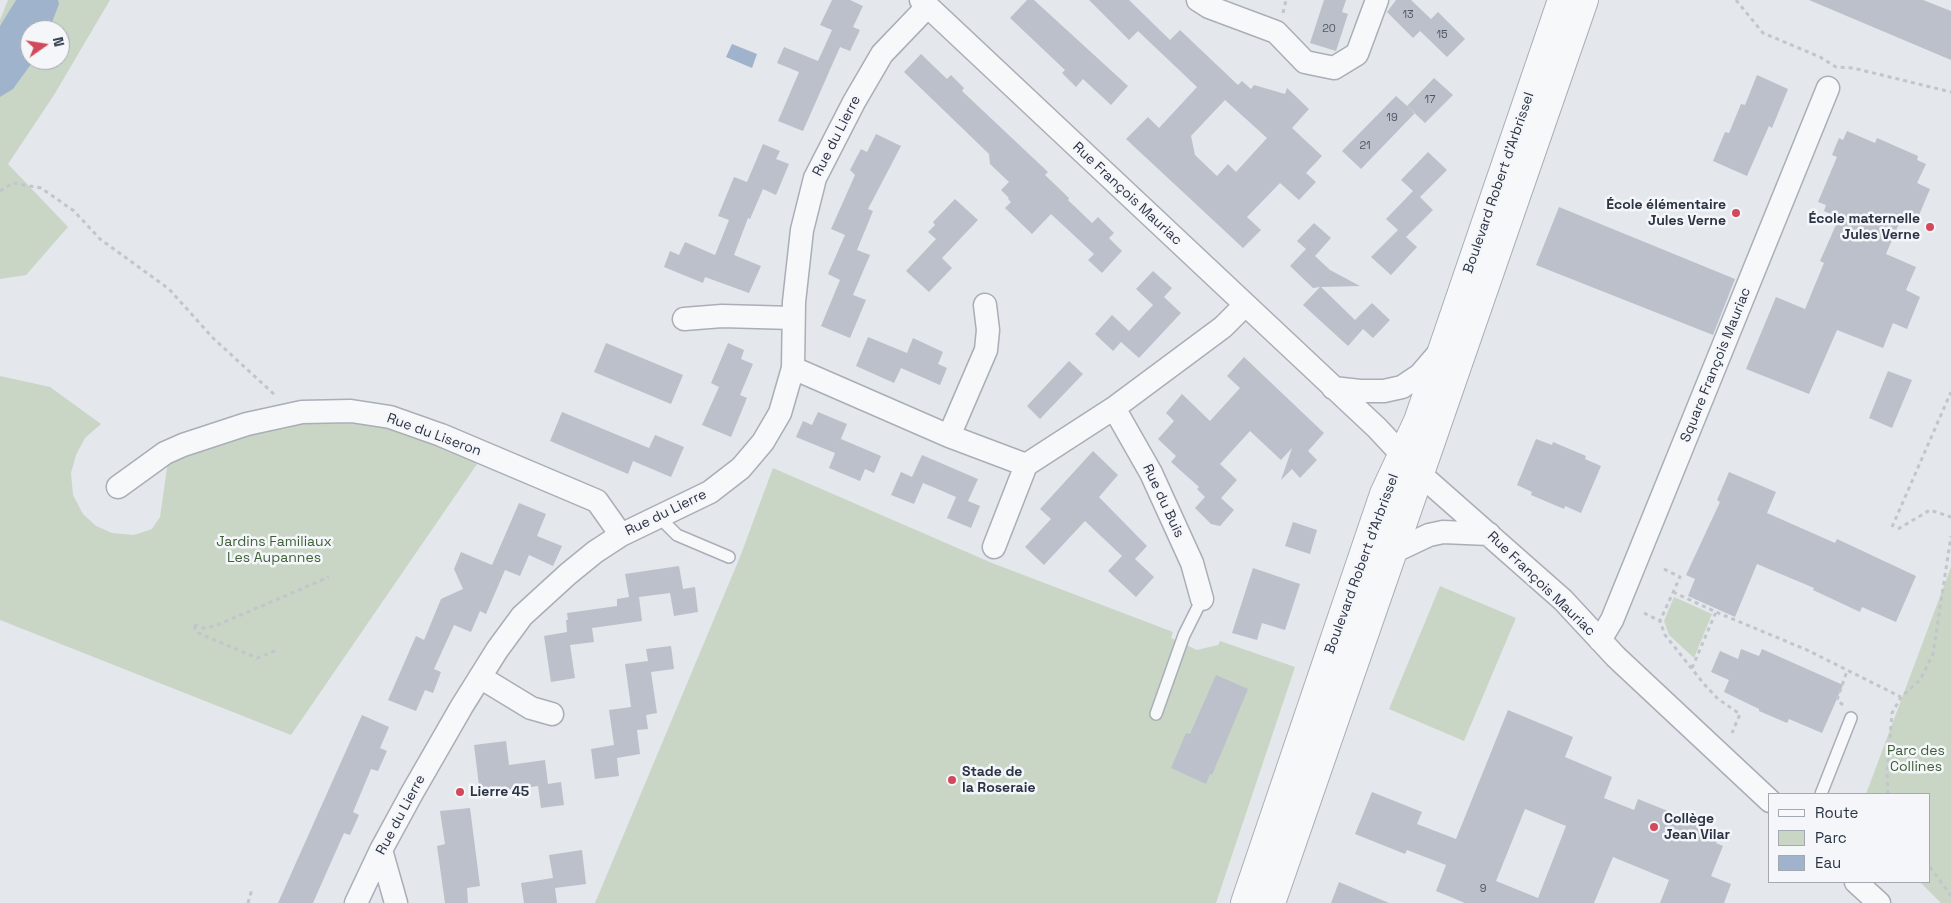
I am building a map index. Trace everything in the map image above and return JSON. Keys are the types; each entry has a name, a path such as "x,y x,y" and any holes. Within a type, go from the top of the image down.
{"street":[{"path":"1198,0 1209,7 1276,32 1305,62 1334,68 1357,54 1377,0"},
{"name":"Boulevard Robert d'Arbrissel","path":"1271,903 1393,552 1418,422 1562,0"},
{"name":"Boulevard Robert d'Arbrissel","path":"1245,903 1384,494 1411,464 1584,0"},
{"name":"Rue François Mauriac","path":"924,3 1333,388 1411,464 1562,600 1661,700 1768,799"},
{"name":"Rue du Lierre","path":"356,903 416,785 480,677 522,616 595,552 621,535 710,492 741,468 763,442 780,413 793,368 794,318 802,230 815,178 854,102 882,54 924,3"},
{"name":"Square François Mauriac","path":"1600,640 1619,602 1828,88"},
{"path":"949,436 986,350 988,330 985,305"},
{"path":"994,547 1026,466 1114,408 1223,327 1245,305"},
{"path":"684,319 722,316 794,318"},
{"path":"1333,388 1384,391 1402,387 1420,375 1443,348"},
{"path":"793,368 949,436 1026,466"},
{"name":"Rue du Buis","path":"1114,408 1151,473 1192,563 1202,599"},
{"name":"Rue du Liseron","path":"118,487 152,462 183,445 247,424 296,414 351,411 390,417 598,501 621,535"},
{"path":"1393,552 1429,535 1443,532 1489,534"},
{"path":"480,677 531,708 552,714"},
{"path":"382,850 396,903"},
{"path":"1857,883 1879,903"}],"lane":[{"path":"659,517 677,535 729,557"},
{"path":"1156,714 1184,635 1202,599"},
{"path":"1821,793 1851,718"}],"path":[{"path":"1736,0 1763,33 1820,57 1836,67 1853,68 1951,92"},
{"path":"0,191 13,183 41,188 74,211 100,239 169,289 213,338 296,414"},
{"path":"1892,526 1951,392"},
{"path":"1898,529 1930,510 1951,517"},
{"path":"1888,793 1887,774 1892,713 1901,697 1920,680 1933,654 1951,536"},
{"path":"1660,621 1680,577 1664,569"},
{"path":"277,650 257,658 196,632 194,625 204,628 215,626 329,577"},
{"path":"1673,592 1807,650 1901,697"},
{"path":"1692,668 1716,612"},
{"path":"1644,613 1660,621 1665,634 1704,684 1718,699 1740,714 1732,733"},
{"path":"1847,671 1837,700 1849,710 1851,718"},
{"path":"1931,869 1951,896"},
{"path":"248,903 252,889"}],"green space":[{"path":"8,0 110,0 70,68 70,20 20,20 20,70 69,70 8,164 68,227 26,275 0,279 0,20"},
{"name":"Jardins Familiaux Les Aupannes","path":"0,376 50,387 101,424 85,438 76,455 71,473 73,495 83,514 96,526 112,533 134,535 152,529 160,517 168,461 240,435 299,422 338,418 387,425 437,442 477,464 291,735 0,620"},
{"name":"Stade de la Roseraie","path":"773,468 992,563 1173,632 1171,638 1197,650 1218,645 1220,641 1295,667 1216,903 595,903 740,557"},
{"name":"Parc des Collines","path":"1951,567 1951,903 1941,903 1921,883 1931,883 1931,793 1866,793"},
{"path":"1440,586 1516,618 1464,741 1389,709"},
{"path":"1674,597 1712,614 1694,658 1669,635 1664,621"}],"water":[{"path":"16,0 58,0 59,4 53,20 20,20 20,70 27,70 13,89 0,97 0,26"},
{"path":"732,44 757,54 752,68 726,57"}],"building":[{"path":"832,0 850,0 863,6 853,27 860,30 850,51 840,47 803,131 778,121 799,72 777,63 784,47 818,61 832,30 820,25"},
{"path":"1027,0 1034,0 1128,86 1111,105 1083,79 1076,87 1062,73 1065,70 1010,18"},
{"path":"1089,0 1129,0 1170,40 1180,30 1238,85 1242,81 1251,89 1254,85 1285,94 1287,88 1309,109 1292,128 1322,156 1306,173 1316,182 1299,200 1280,183 1247,217 1261,230 1243,248 1126,139 1148,117 1159,128 1197,87 1138,31 1129,40","holes":["1225,100 1267,138 1236,172 1228,164 1217,176 1195,155 1191,136"]},
{"path":"1324,0 1346,0 1342,12 1348,14 1336,51 1310,43"},
{"path":"1396,0 1411,0 1431,19 1438,12 1465,39 1447,57 1420,31 1413,38 1387,12"},
{"path":"1809,0 1923,0 1951,11 1951,60"},
{"path":"921,54 947,79 951,75 964,88 962,91 1048,172 1045,175 1092,223 1098,217 1114,233 1109,238 1122,251 1102,273 1088,260 1094,254 1051,214 1032,234 1005,208 1011,202 1001,190 1009,182 990,164 989,154 904,72"},
{"path":"1757,75 1788,89 1772,128 1769,126 1747,176 1713,161 1725,132 1729,133 1741,104 1745,105"},
{"path":"1434,78 1453,95 1425,123 1407,106"},
{"path":"1396,96 1415,113 1361,169 1342,151"},
{"path":"1847,131 1875,143 1877,138 1918,156 1917,160 1926,164 1917,183 1930,189 1917,220 1903,214 1886,254 1916,267 1906,290 1920,297 1907,329 1893,323 1883,348 1837,330 1809,394 1746,369 1776,297 1805,309 1824,263 1820,261 1839,218 1824,211 1826,205 1818,202 1837,157 1832,155 1839,138 1843,140"},
{"path":"876,134 901,146 868,209 873,211 857,250 870,255 853,295 866,300 850,338 821,326 840,280 828,274 845,235 831,229 855,175 850,170 861,149 867,152"},
{"path":"763,144 780,151 776,159 789,164 776,195 763,189 750,219 748,218 734,255 761,266 749,293 705,277 703,283 664,267 670,251 679,255 685,242 715,255 729,220 718,216 734,177 747,182"},
{"path":"1428,152 1447,170 1420,197 1433,210 1406,237 1417,247 1391,275 1371,257 1398,230 1386,219 1413,191 1401,180"},
{"path":"955,199 978,220 942,258 952,268 929,292 906,271 936,239 928,232 935,225 933,222"},
{"path":"1559,207 1735,279 1713,335 1536,265"},
{"path":"1314,223 1331,238 1315,256 1330,270 1360,286 1321,287 1355,320 1372,303 1390,320 1373,338 1363,329 1348,346 1303,305 1320,287 1313,288 1290,266 1306,249 1297,241"},
{"path":"1153,271 1172,288 1164,297 1181,313 1139,358 1121,342 1113,351 1095,334 1112,315 1129,331 1153,305 1136,289"},
{"path":"868,337 907,353 913,338 943,352 938,364 947,368 940,385 901,368 894,383 856,366"},
{"path":"606,343 683,375 671,404 594,372"},
{"path":"728,343 744,350 741,359 753,364 740,395 747,398 731,437 702,425 719,387 711,383"},
{"path":"1244,357 1324,433 1308,451 1317,460 1300,478 1292,469 1281,480 1292,448 1281,460 1250,431 1220,464 1237,480 1221,498 1234,510 1220,526 1211,524 1195,508 1205,497 1197,489 1199,487 1171,462 1176,456 1158,439 1174,421 1166,413 1182,394 1210,421 1240,388 1227,376"},
{"path":"1069,361 1083,374 1040,419 1027,406"},
{"path":"1888,371 1912,380 1892,428 1869,418"},
{"path":"562,412 649,448 655,435 684,447 671,477 633,461 628,474 550,441"},
{"path":"818,412 847,424 838,446 841,439 881,456 874,473 865,469 860,481 829,468 835,453 796,437 803,421 812,425"},
{"path":"1536,439 1552,445 1553,442 1586,456 1585,459 1601,466 1581,513 1565,506 1564,509 1531,495 1532,492 1517,485"},
{"path":"1093,451 1118,475 1099,497 1147,546 1135,559 1154,577 1136,597 1108,571 1122,556 1085,521 1044,565 1025,547 1051,519 1040,509"},
{"path":"922,455 978,479 968,501 980,506 971,528 947,518 956,497 940,490 923,483 914,504 891,495 901,472 912,477"},
{"path":"1729,472 1776,492 1767,513 1835,543 1837,539 1916,576 1896,622 1862,607 1860,612 1813,590 1814,588 1757,564 1735,617 1688,596 1695,579 1686,575 1720,502 1717,500"},
{"path":"519,503 546,514 537,536 562,546 553,566 529,555 520,576 505,570 486,614 480,611 471,632 454,625 434,669 441,672 433,693 425,690 416,711 388,700 416,636 424,640 441,599 463,589 454,569 461,552 492,565"},
{"path":"1293,522 1317,530 1310,554 1285,546"},
{"path":"679,566 683,589 695,587 698,612 674,616 670,593 639,597 642,621 592,628 594,642 570,645 575,678 551,682 544,636 567,632 567,613 617,606 617,599 629,597 625,574"},
{"path":"1253,568 1300,584 1285,630 1262,623 1257,640 1232,633"},
{"path":"671,646 674,669 651,672 657,713 646,715 648,729 637,730 640,754 617,758 619,776 595,779 591,749 614,745 609,710 631,707 625,664 648,661 646,649"},
{"path":"1741,649 1759,656 1762,649 1843,685 1822,733 1789,719 1787,723 1759,711 1759,709 1724,692 1729,680 1711,672 1720,651 1738,659"},
{"path":"1216,675 1248,689 1212,775 1210,774 1206,784 1171,768 1186,733 1190,734"},
{"path":"1508,710 1573,737 1565,757 1612,777 1604,798 1634,810 1638,799 1720,832 1716,843 1723,846 1711,876 1731,884 1724,903 1660,903 1669,880 1613,857 1594,903 1465,903 1436,891 1446,865 1407,850 1405,854 1355,834 1372,792 1422,812 1417,824 1456,839","holes":["1525,809 1566,826 1538,898 1496,881"]},
{"path":"362,715 389,727 380,748 387,751 378,771 371,769 353,812 359,815 350,835 344,833 313,903 278,903"},
{"path":"506,741 509,765 545,760 548,784 561,782 564,805 541,808 538,786 480,794 474,745"},
{"path":"470,808 480,886 467,888 468,903 445,903 437,846 445,844 440,811"},
{"path":"582,850 586,884 555,888 557,903 524,903 521,883 553,878 549,855"},
{"path":"1339,882 1389,903 1331,903"}],"place":[{"name":"École élémentaire Jules Verne","path":"1736,213"},
{"name":"École maternelle Jules Verne","path":"1930,227"},
{"name":"Stade de la Roseraie","path":"952,780"},
{"name":"Lierre 45","path":"460,792"},
{"name":"Collège Jean Vilar","path":"1654,827"}]}
